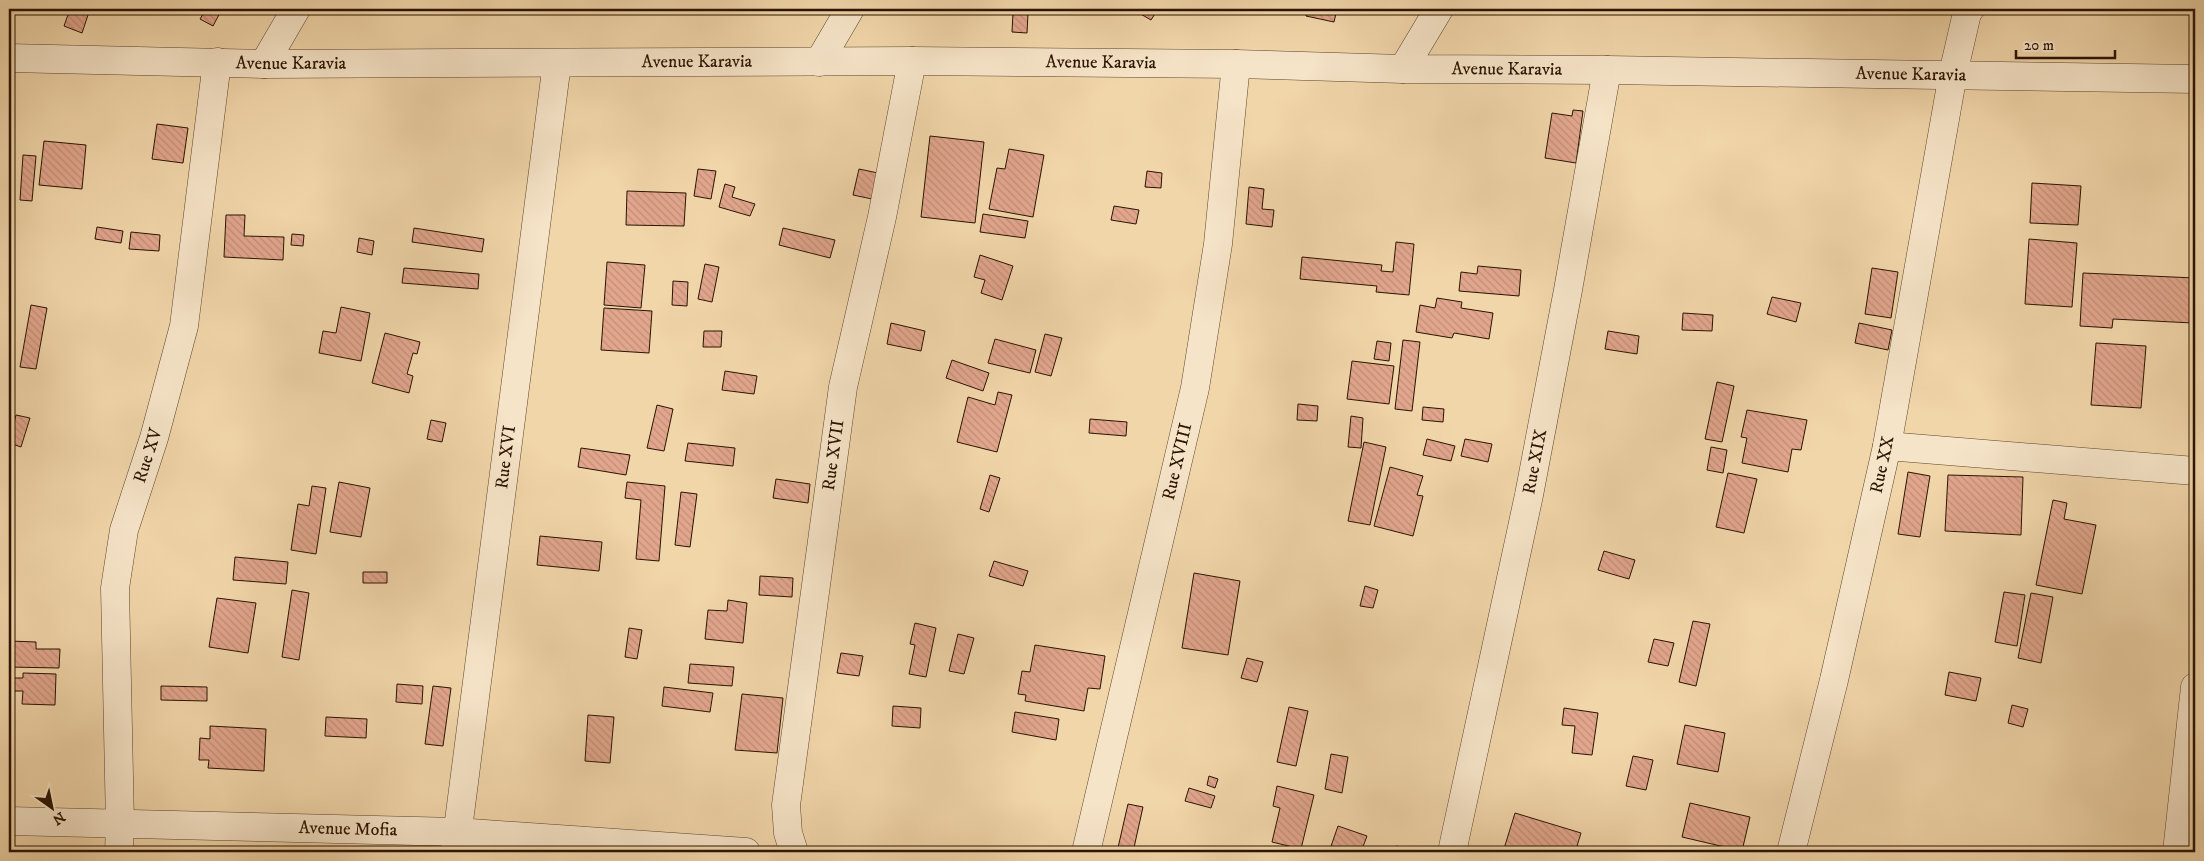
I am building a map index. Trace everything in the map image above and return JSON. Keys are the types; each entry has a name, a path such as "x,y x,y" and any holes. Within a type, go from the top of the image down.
{"street":[{"path":"264,64 296,9"},
{"path":"819,62 850,9"},
{"path":"1403,69 1439,9"},
{"name":"Rue XX","path":"1791,852 1834,680 1887,446 1953,74 1967,14 1970,9"},
{"name":"Avenue Karavia","path":"9,58 264,64 912,61 1236,64 1403,69 1953,74 2195,79"},
{"name":"Rue XVII","path":"794,852 788,833 786,805 843,388 882,217 912,61"},
{"name":"Rue XV","path":"119,852 115,588 124,530 154,438 184,326 217,62"},
{"name":"Rue XVI","path":"456,842 557,63"},
{"name":"Rue XVIII","path":"1086,852 1195,388 1218,244 1236,64"},
{"name":"Rue XIX","path":"1452,852 1528,495 1568,290 1607,70"},
{"path":"1887,446 2195,471"},
{"path":"2177,852 2195,687"},
{"name":"Avenue Mofia","path":"9,821 120,824 456,842 746,852"}],"building":[{"path":"70,9 90,9 82,33 64,26"},
{"path":"206,9 222,9 213,26 200,19"},
{"path":"1132,9 1158,9 1151,20"},
{"path":"1308,9 1337,9 1334,22 1306,16"},
{"path":"1013,12 1028,13 1027,33 1012,32"},
{"path":"1573,110 1583,111 1576,163 1545,158 1552,113 1572,116"},
{"path":"157,124 188,128 183,163 152,159"},
{"path":"930,136 984,142 975,223 921,217"},
{"path":"44,141 86,145 82,189 39,185"},
{"path":"1009,149 1044,155 1033,217 989,209 997,168 1005,169"},
{"path":"23,155 36,156 32,201 20,200"},
{"path":"698,169 716,171 711,199 694,196"},
{"path":"859,169 878,173 872,199 853,195"},
{"path":"1147,171 1162,173 1161,188 1145,187"},
{"path":"2032,183 2081,186 2078,225 2030,223"},
{"path":"725,184 735,187 732,197 755,204 750,216 719,207"},
{"path":"1249,187 1264,189 1262,209 1274,210 1272,227 1246,224"},
{"path":"627,191 686,193 684,226 626,225"},
{"path":"1114,206 1139,210 1136,224 1111,220"},
{"path":"983,214 1028,221 1025,238 980,232"},
{"path":"226,215 245,215 244,236 284,237 283,260 224,257"},
{"path":"97,227 123,231 121,243 95,239"},
{"path":"414,228 484,239 482,252 412,242"},
{"path":"783,228 835,240 830,258 779,245"},
{"path":"131,232 160,235 159,251 129,249"},
{"path":"292,234 304,235 303,246 291,245"},
{"path":"359,238 374,241 372,255 357,252"},
{"path":"2029,239 2077,243 2072,307 2025,304"},
{"path":"1396,242 1414,244 1409,295 1376,292 1377,286 1300,279 1302,257 1382,265 1381,271 1393,272"},
{"path":"980,255 1013,266 1002,300 981,293 985,280 974,277"},
{"path":"607,262 645,265 641,308 604,305"},
{"path":"705,264 719,267 712,302 698,299"},
{"path":"1478,266 1521,270 1519,296 1459,291 1461,272 1477,274"},
{"path":"404,268 479,274 478,289 402,283"},
{"path":"1872,268 1898,272 1891,318 1865,314"},
{"path":"2083,273 2195,278 2193,323 2113,319 2112,328 2080,326"},
{"path":"673,281 688,282 687,306 672,305"},
{"path":"1772,297 1801,303 1796,322 1767,314"},
{"path":"1437,298 1462,302 1461,308 1493,313 1489,339 1454,333 1452,338 1416,332 1420,305 1435,308"},
{"path":"31,305 47,308 36,369 20,367"},
{"path":"341,307 370,313 361,361 319,353 323,331 336,333"},
{"path":"604,308 652,311 649,353 601,350"},
{"path":"1683,313 1713,315 1712,331 1682,330"},
{"path":"891,323 925,331 921,351 887,344"},
{"path":"1859,323 1892,330 1888,350 1855,343"},
{"path":"704,331 722,331 721,347 703,347"},
{"path":"1608,331 1639,336 1637,354 1605,349"},
{"path":"385,333 420,342 417,354 413,353 407,374 413,376 409,393 372,383"},
{"path":"1045,334 1062,338 1051,376 1035,372"},
{"path":"995,339 1036,350 1030,373 988,363"},
{"path":"1403,340 1420,342 1412,411 1395,409"},
{"path":"1377,341 1391,343 1389,361 1374,359"},
{"path":"2096,343 2146,346 2141,408 2091,405"},
{"path":"952,360 989,373 983,391 946,378"},
{"path":"1352,361 1394,366 1389,404 1347,399"},
{"path":"725,371 757,376 754,394 722,390"},
{"path":"1717,382 1734,386 1722,442 1705,439"},
{"path":"998,392 1012,395 997,452 957,442 968,397 995,405"},
{"path":"1298,404 1318,406 1317,421 1297,420"},
{"path":"657,405 673,409 664,451 647,448"},
{"path":"1423,407 1444,409 1443,422 1422,420"},
{"path":"1747,410 1807,420 1801,450 1792,449 1788,472 1742,463 1747,438 1741,437"},
{"path":"16,415 30,418 21,447 9,443"},
{"path":"1351,416 1363,418 1361,448 1348,447"},
{"path":"1090,419 1127,422 1126,436 1089,433"},
{"path":"431,420 446,423 442,442 427,439"},
{"path":"1427,439 1455,446 1451,461 1423,455"},
{"path":"1465,439 1492,444 1488,462 1461,456"},
{"path":"1364,442 1386,447 1370,525 1348,521"},
{"path":"688,443 735,448 733,466 685,461"},
{"path":"1711,447 1727,450 1723,473 1707,470"},
{"path":"581,448 630,455 626,475 578,467"},
{"path":"1390,467 1423,476 1417,495 1423,496 1413,536 1374,526"},
{"path":"1908,472 1930,476 1920,537 1898,534"},
{"path":"1728,473 1757,479 1744,533 1716,527"},
{"path":"990,475 1000,478 989,512 980,509"},
{"path":"1948,475 2023,477 2021,535 1945,531"},
{"path":"776,479 810,484 808,503 773,498"},
{"path":"339,482 370,488 361,537 330,532"},
{"path":"627,482 665,486 659,561 636,559 641,500 625,498"},
{"path":"312,486 326,488 316,554 291,550 298,504 309,506"},
{"path":"681,492 697,494 690,547 675,545"},
{"path":"2053,500 2067,503 2064,519 2096,525 2082,594 2036,585"},
{"path":"540,536 602,542 599,571 537,565"},
{"path":"1604,551 1635,560 1629,579 1598,570"},
{"path":"235,557 288,562 286,584 233,580"},
{"path":"994,561 1028,571 1023,586 989,576"},
{"path":"363,572 387,572 387,583 363,583"},
{"path":"1194,573 1240,581 1228,655 1182,648"},
{"path":"760,576 793,578 792,597 759,595"},
{"path":"1365,586 1378,590 1373,608 1360,606"},
{"path":"292,590 309,593 299,660 282,657"},
{"path":"2004,592 2025,595 2017,646 1995,642"},
{"path":"2031,593 2053,597 2041,663 2018,658"},
{"path":"217,598 256,603 248,653 209,647"},
{"path":"728,600 747,603 743,643 705,639 708,610 727,611"},
{"path":"1693,621 1710,624 1696,686 1679,682"},
{"path":"915,623 936,628 926,677 909,674 915,645 910,644"},
{"path":"629,628 642,630 637,659 625,657"},
{"path":"958,634 974,638 964,674 949,671"},
{"path":"1654,639 1674,643 1668,666 1648,662"},
{"path":"9,641 36,642 36,649 60,649 59,668 9,667"},
{"path":"1035,645 1105,656 1100,689 1088,688 1084,711 1025,701 1026,695 1018,694 1022,671 1030,672"},
{"path":"841,653 863,656 859,676 837,673"},
{"path":"1247,658 1263,662 1257,682 1241,678"},
{"path":"690,664 734,667 732,686 688,683"},
{"path":"1949,672 1981,678 1976,701 1945,695"},
{"path":"23,673 56,674 55,705 22,704 23,691 9,691 9,678 23,678"},
{"path":"397,684 423,686 422,704 396,702"},
{"path":"161,686 207,687 207,701 161,700"},
{"path":"433,686 451,688 443,746 425,744"},
{"path":"664,687 713,693 710,712 662,706"},
{"path":"742,694 783,698 777,753 735,750"},
{"path":"2012,705 2028,709 2023,727 2008,723"},
{"path":"893,706 921,708 920,728 892,726"},
{"path":"1289,707 1308,711 1296,766 1277,762"},
{"path":"1564,708 1598,713 1592,755 1572,753 1575,726 1562,725"},
{"path":"1015,712 1059,719 1056,740 1012,732"},
{"path":"588,715 614,717 610,763 585,761"},
{"path":"326,717 367,719 366,738 325,736"},
{"path":"1685,725 1725,733 1718,772 1677,764"},
{"path":"210,726 266,729 264,771 208,768 209,760 199,760 200,738 210,739"},
{"path":"1331,754 1348,757 1342,793 1325,789"},
{"path":"1633,756 1653,760 1646,790 1626,786"},
{"path":"1209,776 1218,779 1215,788 1207,785"},
{"path":"1277,786 1314,795 1301,849 1272,842 1280,808 1273,806"},
{"path":"1189,788 1215,796 1211,808 1185,801"},
{"path":"1690,803 1750,817 1742,851 1682,837"},
{"path":"1128,804 1143,807 1133,852 1117,852"},
{"path":"1515,813 1581,833 1577,846 1588,849 1587,852 1503,852"},
{"path":"1338,826 1367,836 1361,852 1329,852"},
{"path":"1396,846 1423,852 1395,852"}]}
